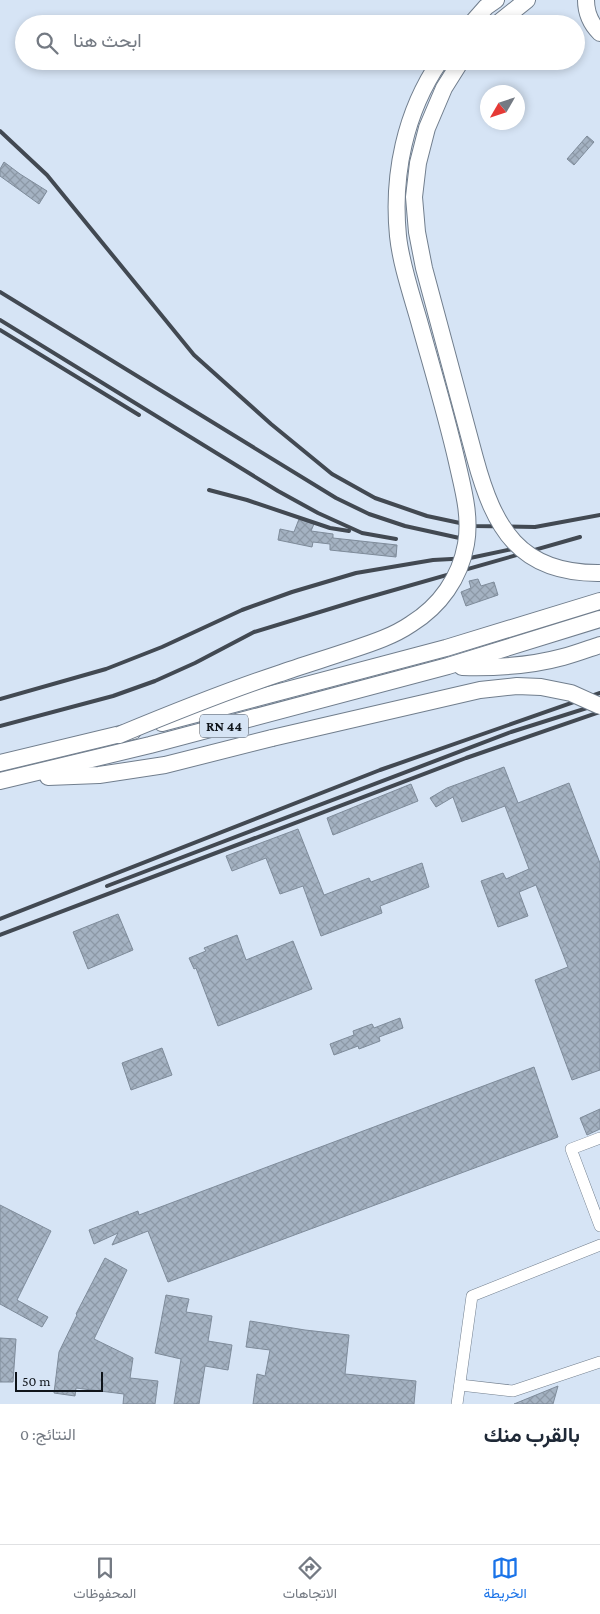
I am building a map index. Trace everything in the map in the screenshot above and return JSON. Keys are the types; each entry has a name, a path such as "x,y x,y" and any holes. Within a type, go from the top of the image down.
{"highway":[{"path":"508,15 523,2"},
{"path":"583,2 594,27 600,33"},
{"path":"480,15 491,3"},
{"path":"120,735 224,692 378,640 411,624 436,605 456,577 466,543 466,500 448,425 406,276 398,238 396,199 400,162 410,119 434,70"},
{"path":"455,70 444,88 427,128 418,163 414,196 417,232 424,268 483,488 490,506 504,530 531,557 548,565 566,570 600,573"},
{"path":"0,763 120,735 446,648 600,601"},
{"path":"448,666 600,619"},
{"path":"448,666 487,667 527,664 564,657 600,645"},
{"name":"RN 44","path":"2,780 150,745 448,666"},
{"path":"2,780 99,774 165,765 480,690 517,686 542,688 570,693 600,706"}],"street":[{"path":"600,1138 572,1149 600,1226"},
{"path":"457,1404 472,1296 600,1245"},
{"path":"460,1385 513,1391 600,1362"}],"building":[{"path":"587,136 594,142 574,165 567,159"},
{"path":"4,162 47,191 39,204 0,176 0,169"},
{"path":"299,519 314,524 311,531 333,534 333,538 397,545 396,557 330,550 330,544 313,542 312,547 278,540 280,529 294,532"},
{"path":"478,579 481,586 494,582 498,595 466,606 461,592 471,588 469,581"},
{"path":"504,767 518,803 569,783 600,863 600,1070 572,1080 535,980 568,967 536,885 519,892 528,916 498,927 481,881 503,873 506,879 529,869 505,806 462,822 453,797 436,807 430,798 447,788"},
{"path":"411,784 418,801 333,835 327,818"},
{"path":"298,829 324,895 369,878 371,882 422,863 429,887 380,906 382,913 321,936 303,886 280,894 266,858 232,871 226,856"},
{"path":"118,914 133,950 88,969 73,932"},
{"path":"237,935 246,960 293,941 312,989 218,1026 196,968 194,969 189,958 206,951 204,948"},
{"path":"400,1018 403,1028 379,1037 380,1041 359,1049 358,1046 334,1055 330,1044 354,1035 353,1031 372,1024 374,1028"},
{"path":"162,1048 172,1075 131,1090 122,1063"},
{"path":"534,1067 558,1137 168,1282 148,1231 112,1245 118,1233 94,1244 89,1230 138,1211 139,1215"},
{"path":"600,1109 600,1129 587,1135 580,1118"},
{"path":"0,1205 51,1231 17,1300 48,1317 42,1327 0,1304"},
{"path":"105,1258 127,1270 94,1339 133,1358 130,1378 158,1381 155,1404 123,1404 124,1394 76,1388 75,1396 54,1393 59,1352"},
{"path":"166,1295 189,1299 186,1312 212,1316 208,1341 232,1345 228,1370 205,1366 199,1404 174,1404 181,1359 155,1353"},
{"path":"250,1321 349,1335 345,1374 416,1381 414,1404 253,1404 257,1374 265,1376 270,1350 246,1347"},
{"path":"0,1338 16,1339 13,1382 0,1382"},
{"path":"558,1386 553,1404 514,1404"}],"railway":[{"path":"0,131 47,175 194,355 271,424 332,474 375,498 427,516 474,526 535,527 600,515"},
{"path":"0,292 336,498 369,514 405,526 464,539"},
{"path":"0,320 278,491 318,513 362,533 396,539"},
{"path":"0,330 139,415"},
{"path":"209,490 247,500 330,528 349,531"},
{"path":"0,726 113,696 155,681 195,663 254,632 580,537"},
{"path":"0,699 106,669 162,647 242,610 292,592 356,573 433,560 470,558 517,548"},
{"path":"0,919 380,770 600,693"},
{"path":"107,886 511,732 600,704"},
{"path":"0,935 466,758 600,712"}]}
